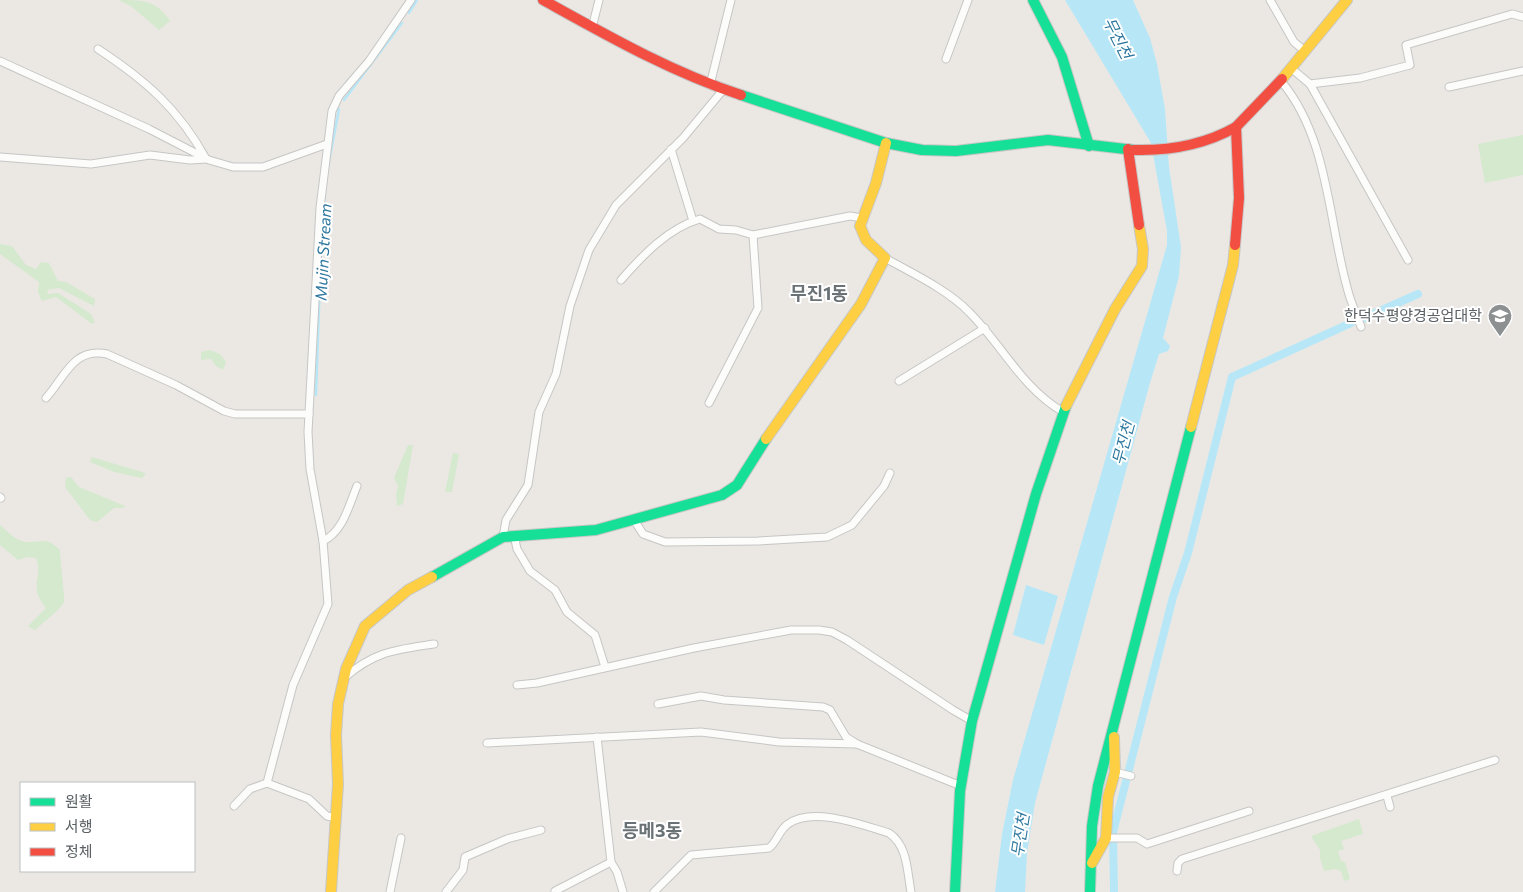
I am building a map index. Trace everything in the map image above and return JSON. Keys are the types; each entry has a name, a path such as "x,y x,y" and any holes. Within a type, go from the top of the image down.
{"street":[{"path":"267,783 293,685 328,604 323,541 310,469 309,414 320,208 332,111 339,96 369,61 411,0"},
{"path":"543,0 643,56 723,90 886,143 941,152 965,151 1027,140 1051,140 1128,149 1167,149 1220,138 1236,127 1292,69 1345,1"},
{"path":"592,28 599,0"},
{"path":"710,85 730,0"},
{"path":"946,59 968,0"},
{"path":"1033,0 1062,57 1090,146"},
{"path":"1270,0 1294,42 1306,52"},
{"path":"1310,84 1360,78 1410,65 1406,46 1512,14 1523,17"},
{"path":"98,49 134,72 168,103 206,159"},
{"path":"0,61 149,129 206,159 233,167 263,167 327,144"},
{"path":"1292,69 1310,84 1408,260"},
{"path":"1449,87 1523,71"},
{"path":"1281,80 1296,99 1310,131 1322,169 1348,292 1362,327"},
{"path":"503,537 506,520 528,485 540,412 556,374 570,306 590,250 616,205 671,149 723,90"},
{"path":"1090,892 1092,826 1098,786 1233,264 1239,198 1236,127"},
{"path":"886,143 876,183 862,218 861,233 885,258 961,303 985,328 1034,392 1063,412"},
{"path":"671,149 693,221"},
{"path":"955,892 961,786 972,721 1036,494 1063,412 1111,317 1142,266 1143,249 1128,149"},
{"path":"0,156 91,164 150,155 190,160 206,159"},
{"path":"621,280 654,246 681,226 700,219 719,229 742,231 753,236 850,216 862,218"},
{"path":"710,403 758,308 753,236"},
{"path":"331,892 336,818 338,704 354,646 365,626 408,590 503,537 596,530 722,495 737,485 782,414 861,304 885,258"},
{"path":"899,381 985,328"},
{"path":"46,398 58,385 70,364 88,353 95,352 107,354 235,414 309,414"},
{"path":"634,520 642,534 665,542 758,541 827,537 852,525 884,486 890,474"},
{"path":"323,541 331,537 338,528 357,486"},
{"path":"514,535 517,550 530,571 555,590 567,612 595,634 605,668"},
{"path":"517,685 537,683 791,630 819,630 832,632 847,640 972,721"},
{"path":"344,678 361,664 383,653 434,644"},
{"path":"658,704 701,696 724,700 823,707 830,710 846,738 961,786"},
{"path":"1091,866 1108,838 1108,797 1118,773 1114,727"},
{"path":"487,743 701,732 779,742 857,744"},
{"path":"597,736 611,862 617,872 623,892"},
{"path":"1177,871 1178,863 1182,859 1387,796 1495,760"},
{"path":"1118,773 1131,776"},
{"path":"234,806 250,789 267,783 309,799 327,816 336,818"},
{"path":"1387,796 1390,807"},
{"path":"1108,838 1138,838 1147,844 1249,811"},
{"path":"654,892 691,855 769,848 788,823 808,816 840,820 889,833 896,838 904,852 911,892"},
{"path":"446,892 463,870 465,857 507,839 542,830"},
{"path":"390,892 400,838"},
{"path":"555,891 611,862"}],"green space":[{"path":"119,0 143,1 154,5 170,21 159,30 132,7"},
{"path":"1523,135 1523,175 1485,183 1478,144"},
{"path":"0,244 12,246 26,265 36,269 41,262 49,263 58,281 66,282 95,299 94,306 59,288 47,290 48,294 58,293 91,314 95,322 92,324 56,297 42,301 38,292 39,282 0,254"},
{"path":"210,350 220,354 226,362 223,370 216,366 211,359 201,360 201,352"},
{"path":"408,445 413,445 403,504 397,506 396,494 398,486 394,478"},
{"path":"453,453 459,454 452,492 445,492"},
{"path":"92,457 146,474 142,478 114,472 90,462"},
{"path":"71,477 79,487 125,506 123,508 114,508 97,522 90,520 65,487 66,478"},
{"path":"0,525 12,536 23,542 44,541 51,543 60,550 64,602 35,630 28,626 46,608 40,600 38,593 38,565 36,558 28,557 18,560 0,545"},
{"path":"1359,819 1363,834 1341,841 1344,849 1338,851 1341,861 1345,862 1350,879 1344,881 1341,871 1335,869 1324,871 1320,850 1311,836"}],"water":[{"name":"무진천","path":"1065,0 1133,0 1150,38 1165,109 1169,167 1181,247 1179,276 1163,338 1170,346 1168,351 1159,354 1150,383 1035,803 1027,853 1025,892 995,892 1002,834 1013,780 1167,245 1167,231 1151,143"},
{"path":"1026,585 1058,596 1044,645 1013,635"}],"waterway":[{"name":"Mujin Stream","path":"409,13 417,0"},
{"name":"Mujin Stream","path":"344,100 402,23"},
{"name":"Mujin Stream","path":"328,167 339,109"},
{"name":"Mujin Stream","path":"322,242 325,192"},
{"name":"Mujin Stream","path":"316,395 321,250"},
{"path":"1364,318 1418,294"},
{"path":"1114,892 1113,832 1173,597 1188,553 1232,377 1351,323"}],"traffic: fast":[{"path":"1033,0 1062,57 1089,146"},
{"path":"741,95 886,143 922,150 956,151 1048,140 1134,150"},
{"path":"955,892 960,791 972,721 1036,494 1066,406"},
{"path":"1090,892 1092,826 1098,786 1191,427"},
{"path":"432,577 503,537 596,530 722,495 737,485 766,439"}],"traffic: slow":[{"path":"1282,79 1347,0"},
{"path":"766,439 861,304 885,258 866,240 860,226 876,183 886,143"},
{"path":"1066,406 1115,309 1142,266 1143,249 1139,225"},
{"path":"1191,427 1233,265 1235,245"},
{"path":"331,892 338,784 336,735 338,704 346,669 365,626 408,590 432,577"},
{"path":"1092,863 1106,838 1108,797 1115,772 1114,737"}],"traffic: jam":[{"path":"543,0 616,40 690,76 741,95"},
{"path":"1235,245 1239,198 1236,127 1282,79"},
{"path":"1134,150 1187,146 1212,138 1236,127"},
{"path":"1128,149 1139,225"}],"place":[{"name":"한덕수평양경공업대학","path":"1500,337"}],"district":[{"name":"무진1동","path":"819,294"},
{"name":"등메3동","path":"652,831"}]}
